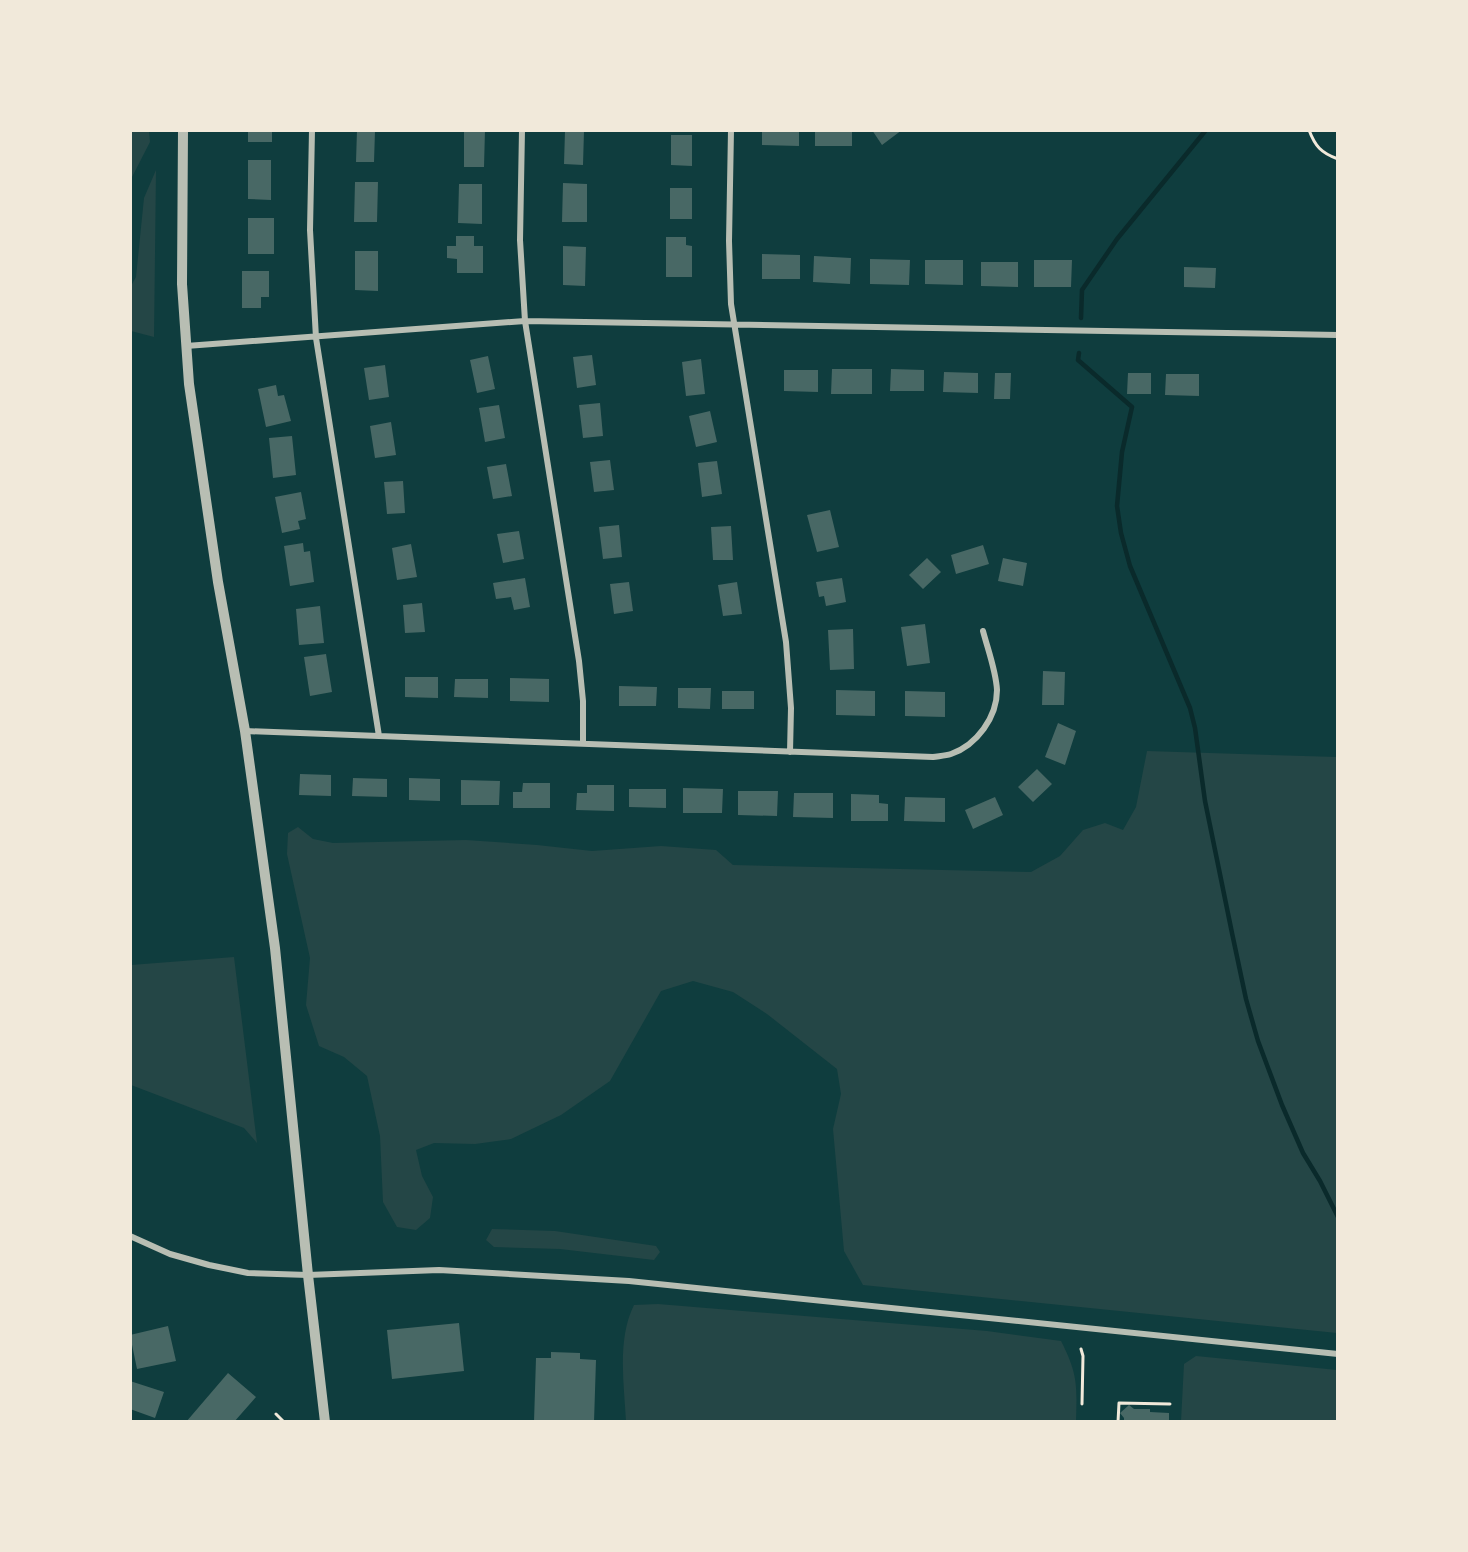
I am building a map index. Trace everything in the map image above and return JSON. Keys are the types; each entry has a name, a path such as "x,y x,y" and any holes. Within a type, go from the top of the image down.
{"street":[{"path":"183,130 182,284 189,384 218,582 245,732 275,948 325,1422"},
{"path":"312,130 310,230 316,338 379,736"},
{"path":"522,130 520,240 525,321 579,660 583,700 583,743"},
{"path":"730,130 731,304 786,642 791,708 790,752"},
{"path":"186,346 525,321 1338,335"},
{"path":"245,732 933,757 951,754 965,746 979,735 988,722 996,699 997,687 983,631"},
{"path":"130,1236 170,1254 248,1273 308,1275 439,1270 629,1281 1338,1354"}],"path":[{"path":"1309,130 1314,144 1322,153 1338,159"},
{"path":"1081,1349 1083,1356 1082,1404"},
{"path":"1119,1403 1170,1404"},
{"path":"1119,1403 1124,1409"},
{"path":"1118,1422 1119,1403"},
{"path":"276,1414 284,1422"}],"shaded area":[{"path":"131,130 149,131 150,142 131,179"},
{"path":"156,170 154,337 131,331 131,286 136,277 144,198"},
{"path":"1147,751 1337,757 1337,1333 863,1285 844,1251 833,1129 841,1094 837,1069 767,1014 733,992 693,981 661,991 610,1081 561,1115 511,1139 475,1144 434,1143 416,1150 422,1176 433,1197 430,1218 416,1230 397,1227 383,1202 380,1136 367,1076 344,1057 319,1046 306,1005 310,958 287,854 288,833 298,827 313,839 333,843 466,840 592,851 661,846 716,850 733,865 1031,872 1060,856 1083,830 1105,823 1123,830 1136,807"},
{"path":"234,957 257,1143 244,1128 131,1085 131,965"},
{"path":"492,1229 555,1231 656,1246 660,1252 654,1260 560,1249 494,1247 486,1240"},
{"path":"658,1304 987,1331 1061,1341 1071,1362 1075,1380 1076,1421 626,1421 623,1377 625,1332 634,1305"},
{"path":"1196,1356 1337,1370 1337,1421 1181,1421 1184,1364"}],"building":[{"path":"248,130 272,130 272,142 248,142"},
{"path":"357,130 375,131 374,162 356,162"},
{"path":"464,130 485,130 484,167 464,167"},
{"path":"762,130 799,130 799,146 762,145"},
{"path":"815,130 852,130 852,146 815,146"},
{"path":"872,130 902,130 882,145"},
{"path":"565,131 584,131 583,165 564,164"},
{"path":"671,135 692,135 692,166 671,165"},
{"path":"248,160 271,160 271,200 248,199"},
{"path":"355,182 378,182 377,222 354,222"},
{"path":"563,183 587,184 587,222 562,222"},
{"path":"459,184 482,184 482,224 458,223"},
{"path":"670,188 692,188 692,219 670,219"},
{"path":"248,218 274,218 274,254 248,254"},
{"path":"456,236 474,236 474,246 483,246 483,273 457,273 457,259 447,258 447,246 456,246"},
{"path":"666,237 686,237 686,245 692,246 692,277 666,277"},
{"path":"563,246 586,247 585,286 563,285"},
{"path":"355,251 378,251 378,291 355,290"},
{"path":"762,254 800,255 800,279 762,279"},
{"path":"814,256 851,258 850,284 813,282"},
{"path":"870,259 910,260 909,285 870,284"},
{"path":"925,260 963,260 963,285 925,284"},
{"path":"1034,260 1072,260 1071,287 1034,287"},
{"path":"981,262 1018,262 1018,287 981,286"},
{"path":"1184,267 1216,268 1215,288 1184,287"},
{"path":"242,271 269,271 269,297 261,297 261,308 242,308"},
{"path":"592,355 596,385 577,388 573,357"},
{"path":"488,356 495,389 477,393 470,360"},
{"path":"701,359 705,394 686,396 682,362"},
{"path":"385,365 389,397 369,400 364,368"},
{"path":"832,369 872,369 872,394 831,394"},
{"path":"891,369 924,370 924,391 890,391"},
{"path":"784,370 818,370 818,392 784,391"},
{"path":"944,372 978,373 978,393 943,392"},
{"path":"995,373 1011,373 1010,399 994,399"},
{"path":"1128,373 1151,373 1151,394 1127,394"},
{"path":"1166,374 1199,374 1199,396 1165,395"},
{"path":"276,385 278,396 284,395 291,421 266,427 258,389"},
{"path":"600,403 603,436 583,438 579,405"},
{"path":"499,405 505,438 485,442 479,408"},
{"path":"710,411 717,442 696,447 689,416"},
{"path":"391,422 396,455 375,458 370,426"},
{"path":"292,436 296,475 273,478 269,438"},
{"path":"610,460 614,490 594,492 590,462"},
{"path":"717,461 722,494 702,497 698,463"},
{"path":"506,464 512,496 493,499 487,467"},
{"path":"403,481 405,513 387,514 384,482"},
{"path":"301,492 306,519 298,521 300,529 282,533 275,497"},
{"path":"830,510 839,547 817,552 807,515"},
{"path":"619,525 622,557 603,559 599,527"},
{"path":"731,526 733,560 713,560 711,527"},
{"path":"519,531 524,559 503,563 497,534"},
{"path":"303,543 304,552 310,551 314,582 290,586 284,546"},
{"path":"411,544 417,577 397,580 392,548"},
{"path":"983,545 989,564 956,574 951,555"},
{"path":"927,558 941,572 923,589 909,575"},
{"path":"1003,558 1027,563 1023,586 998,581"},
{"path":"525,578 530,607 514,610 511,597 496,599 493,583"},
{"path":"842,578 846,602 826,606 824,596 819,597 816,582"},
{"path":"629,582 633,611 614,614 610,584"},
{"path":"737,582 742,614 723,616 718,585"},
{"path":"422,603 425,632 405,633 403,605"},
{"path":"320,606 324,643 299,645 296,609"},
{"path":"925,624 930,663 907,666 901,627"},
{"path":"853,629 854,669 830,670 828,630"},
{"path":"326,654 332,692 310,696 304,657"},
{"path":"1043,671 1065,672 1064,705 1042,705"},
{"path":"405,677 438,677 438,698 405,697"},
{"path":"510,678 549,679 549,702 510,701"},
{"path":"455,679 488,679 488,698 454,697"},
{"path":"619,686 657,687 656,706 619,706"},
{"path":"678,688 711,688 710,709 678,708"},
{"path":"836,690 875,691 875,716 836,715"},
{"path":"722,691 754,691 754,709 722,709"},
{"path":"905,691 945,692 945,717 905,716"},
{"path":"1058,723 1076,731 1065,765 1045,757"},
{"path":"1037,769 1052,784 1033,802 1018,787"},
{"path":"300,774 331,775 331,796 299,795"},
{"path":"353,778 387,779 387,797 352,796"},
{"path":"409,778 440,779 440,801 409,800"},
{"path":"461,780 500,781 499,805 461,805"},
{"path":"523,783 550,783 550,808 513,808 513,792 522,792"},
{"path":"587,785 614,785 614,811 576,810 577,793 587,793"},
{"path":"683,788 723,789 722,813 683,813"},
{"path":"629,789 666,789 666,808 629,807"},
{"path":"738,791 778,791 777,816 738,815"},
{"path":"794,793 833,793 833,818 793,817"},
{"path":"851,794 879,795 879,803 888,804 888,821 851,821"},
{"path":"905,797 945,798 945,822 904,821"},
{"path":"995,797 1003,815 973,829 965,810"},
{"path":"459,1323 464,1371 392,1379 387,1330"},
{"path":"168,1326 176,1361 137,1369 130,1335"},
{"path":"551,1352 580,1353 580,1359 596,1360 594,1422 534,1422 536,1358 551,1358"},
{"path":"228,1373 256,1397 234,1422 186,1422"},
{"path":"130,1381 164,1392 155,1418 130,1409"},
{"path":"1129,1405 1134,1409 1150,1409 1150,1412 1169,1413 1169,1422 1124,1422 1120,1413"}],"waterway":[{"path":"1081,318 1082,290 1117,239 1206,130"},
{"path":"1079,353 1078,360 1132,407 1122,452 1117,506 1121,533 1130,566 1190,708 1205,801 1246,999 1258,1041 1303,1153 1338,1217"}]}
